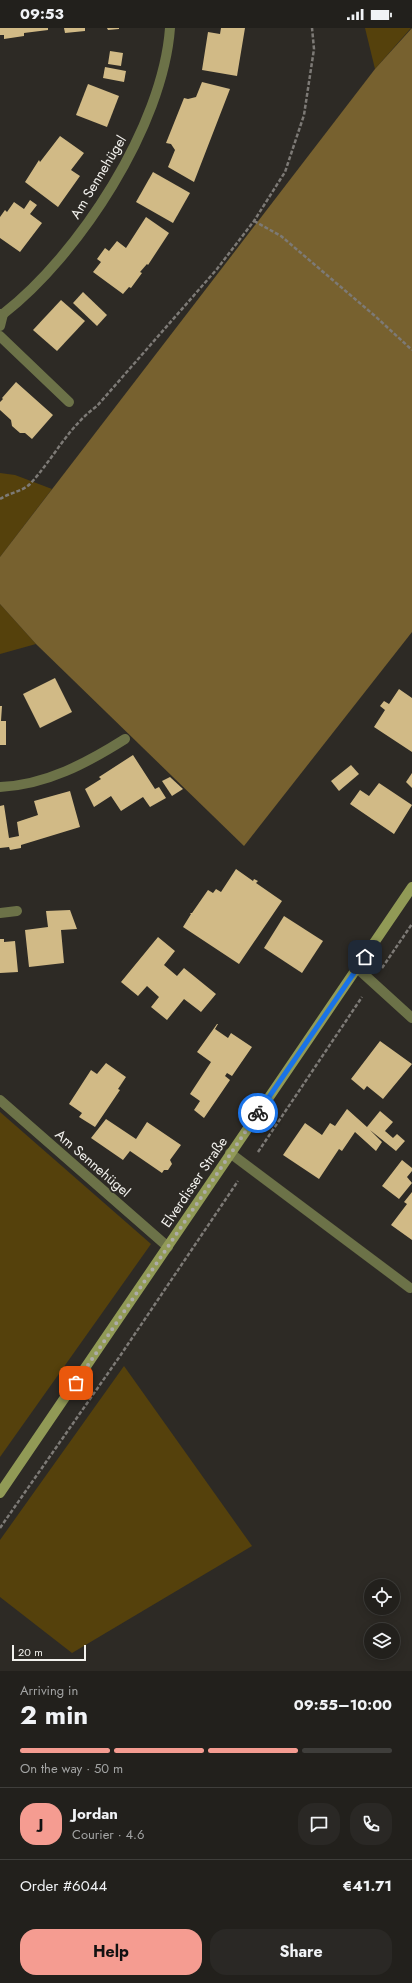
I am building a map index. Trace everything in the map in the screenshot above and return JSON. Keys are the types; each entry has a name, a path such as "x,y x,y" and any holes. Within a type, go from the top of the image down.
{"main road":[{"name":"Elverdisser Straße","path":"0,1493 412,887"}],"street":[{"name":"Am Sennehügel","path":"0,326 2,314 24,298 60,259 94,215 123,168 140,133 160,84 169,43 170,28"},
{"path":"0,336 68,402"},
{"path":"0,788 35,781 65,772 93,759 125,739"},
{"path":"0,913 17,911"},
{"path":"357,968 412,1018"},
{"name":"Am Sennehügel","path":"0,1100 168,1247"},
{"path":"230,1154 410,1288"}],"path":[{"path":"0,499 29,485 82,416 97,406 212,275 254,221 285,172 304,115 314,49 312,28"},
{"path":"254,221 281,236 375,316 412,350"},
{"path":"0,1528 120,1356 220,1205 249,1167 412,924"}],"shaded area":[{"path":"365,28 411,28 375,69"},
{"path":"412,28 412,632 244,846 36,644 0,604 0,557 375,69"},
{"path":"0,473 15,475 52,489 0,557"},
{"path":"0,604 36,644 0,654"},
{"path":"0,1112 151,1244 0,1457"},
{"path":"124,1366 252,1546 72,1653 0,1597 0,1540"}],"building":[{"path":"0,28 48,28 48,30 24,33 24,36 4,39 4,35 0,35"},
{"path":"64,28 85,28 85,31 65,33"},
{"path":"107,28 119,28 119,29 108,30"},
{"path":"221,28 245,28 237,76 202,70 208,32 220,34"},
{"path":"110,51 123,53 121,66 108,64"},
{"path":"105,67 126,71 124,82 103,78"},
{"path":"202,82 230,89 194,182 168,167 175,150 171,144 166,143 184,98 188,99 196,97"},
{"path":"88,84 119,96 107,127 76,115"},
{"path":"60,136 84,153 71,170 80,176 58,207 25,182 39,160 40,162"},
{"path":"153,172 190,193 173,223 136,202"},
{"path":"30,200 37,205 30,214 42,223 20,252 0,238 0,217 5,210 7,212 14,202 24,209"},
{"path":"146,217 169,233 148,265 147,264 140,272 142,273 131,288 129,287 123,294 93,272 101,262 97,259 105,248 109,251 117,241 126,248"},
{"path":"83,292 107,315 97,326 73,303"},
{"path":"61,300 85,321 57,351 33,330"},
{"path":"16,382 53,415 32,439 25,433 20,433 12,426 11,420 0,410 0,402 3,399 2,398"},
{"path":"55,678 72,712 40,728 23,694"},
{"path":"399,689 412,698 412,752 374,727 385,710 380,706 384,701 389,704"},
{"path":"0,706 2,706 1,721 6,721 6,745 0,745"},
{"path":"133,755 155,789 159,787 166,798 150,807 143,797 121,811 111,796 94,807 85,789 101,779 99,777"},
{"path":"351,765 359,774 339,791 331,781"},
{"path":"412,773 412,788 406,782"},
{"path":"170,777 183,789 172,796 162,781"},
{"path":"379,783 412,805 394,834 350,804 360,790 369,796"},
{"path":"70,791 80,827 21,845 21,848 10,850 9,847 0,848 0,806 4,805 9,838 19,836 17,822 38,815 34,801"},
{"path":"236,869 253,881 254,879 258,881 256,883 282,901 239,964 183,927 191,914 190,913 192,913 208,890 213,893 216,889 221,892"},
{"path":"70,910 77,929 61,930 64,963 29,967 25,930 48,927 46,911"},
{"path":"284,916 323,941 302,973 264,948"},
{"path":"158,937 175,951 164,965 177,976 184,968 216,994 201,1012 184,999 167,1020 151,1007 159,997 147,986 138,996 121,982"},
{"path":"0,939 4,939 4,942 15,941 18,972 0,973"},
{"path":"217,1024 215,1029 228,1038 231,1033 252,1047 232,1076 227,1073 225,1076 230,1080 204,1118 194,1110 200,1101 190,1094 211,1062 197,1052"},
{"path":"380,1041 412,1064 383,1099 367,1086 364,1090 351,1079"},
{"path":"106,1063 126,1077 118,1089 120,1090 95,1127 79,1117 82,1113 69,1104 91,1070 97,1074"},
{"path":"347,1109 367,1127 380,1111 393,1122 385,1131 393,1138 397,1134 405,1141 396,1151 370,1130 382,1142 376,1151 355,1132 342,1151 339,1149 319,1179 283,1155 305,1123 322,1135 330,1123 335,1126"},
{"path":"106,1119 136,1139 147,1122 181,1145 170,1160 172,1164 168,1170 164,1170 162,1173 130,1151 123,1160 91,1138"},
{"path":"402,1160 412,1168 412,1171 407,1177 412,1183 399,1199 382,1186"},
{"path":"412,1192 412,1240 391,1225 407,1204 404,1202"}],"way so far":[{"path":"76,1383 258,1113"}],"route":[{"path":"258,1113 365,957"}]}
